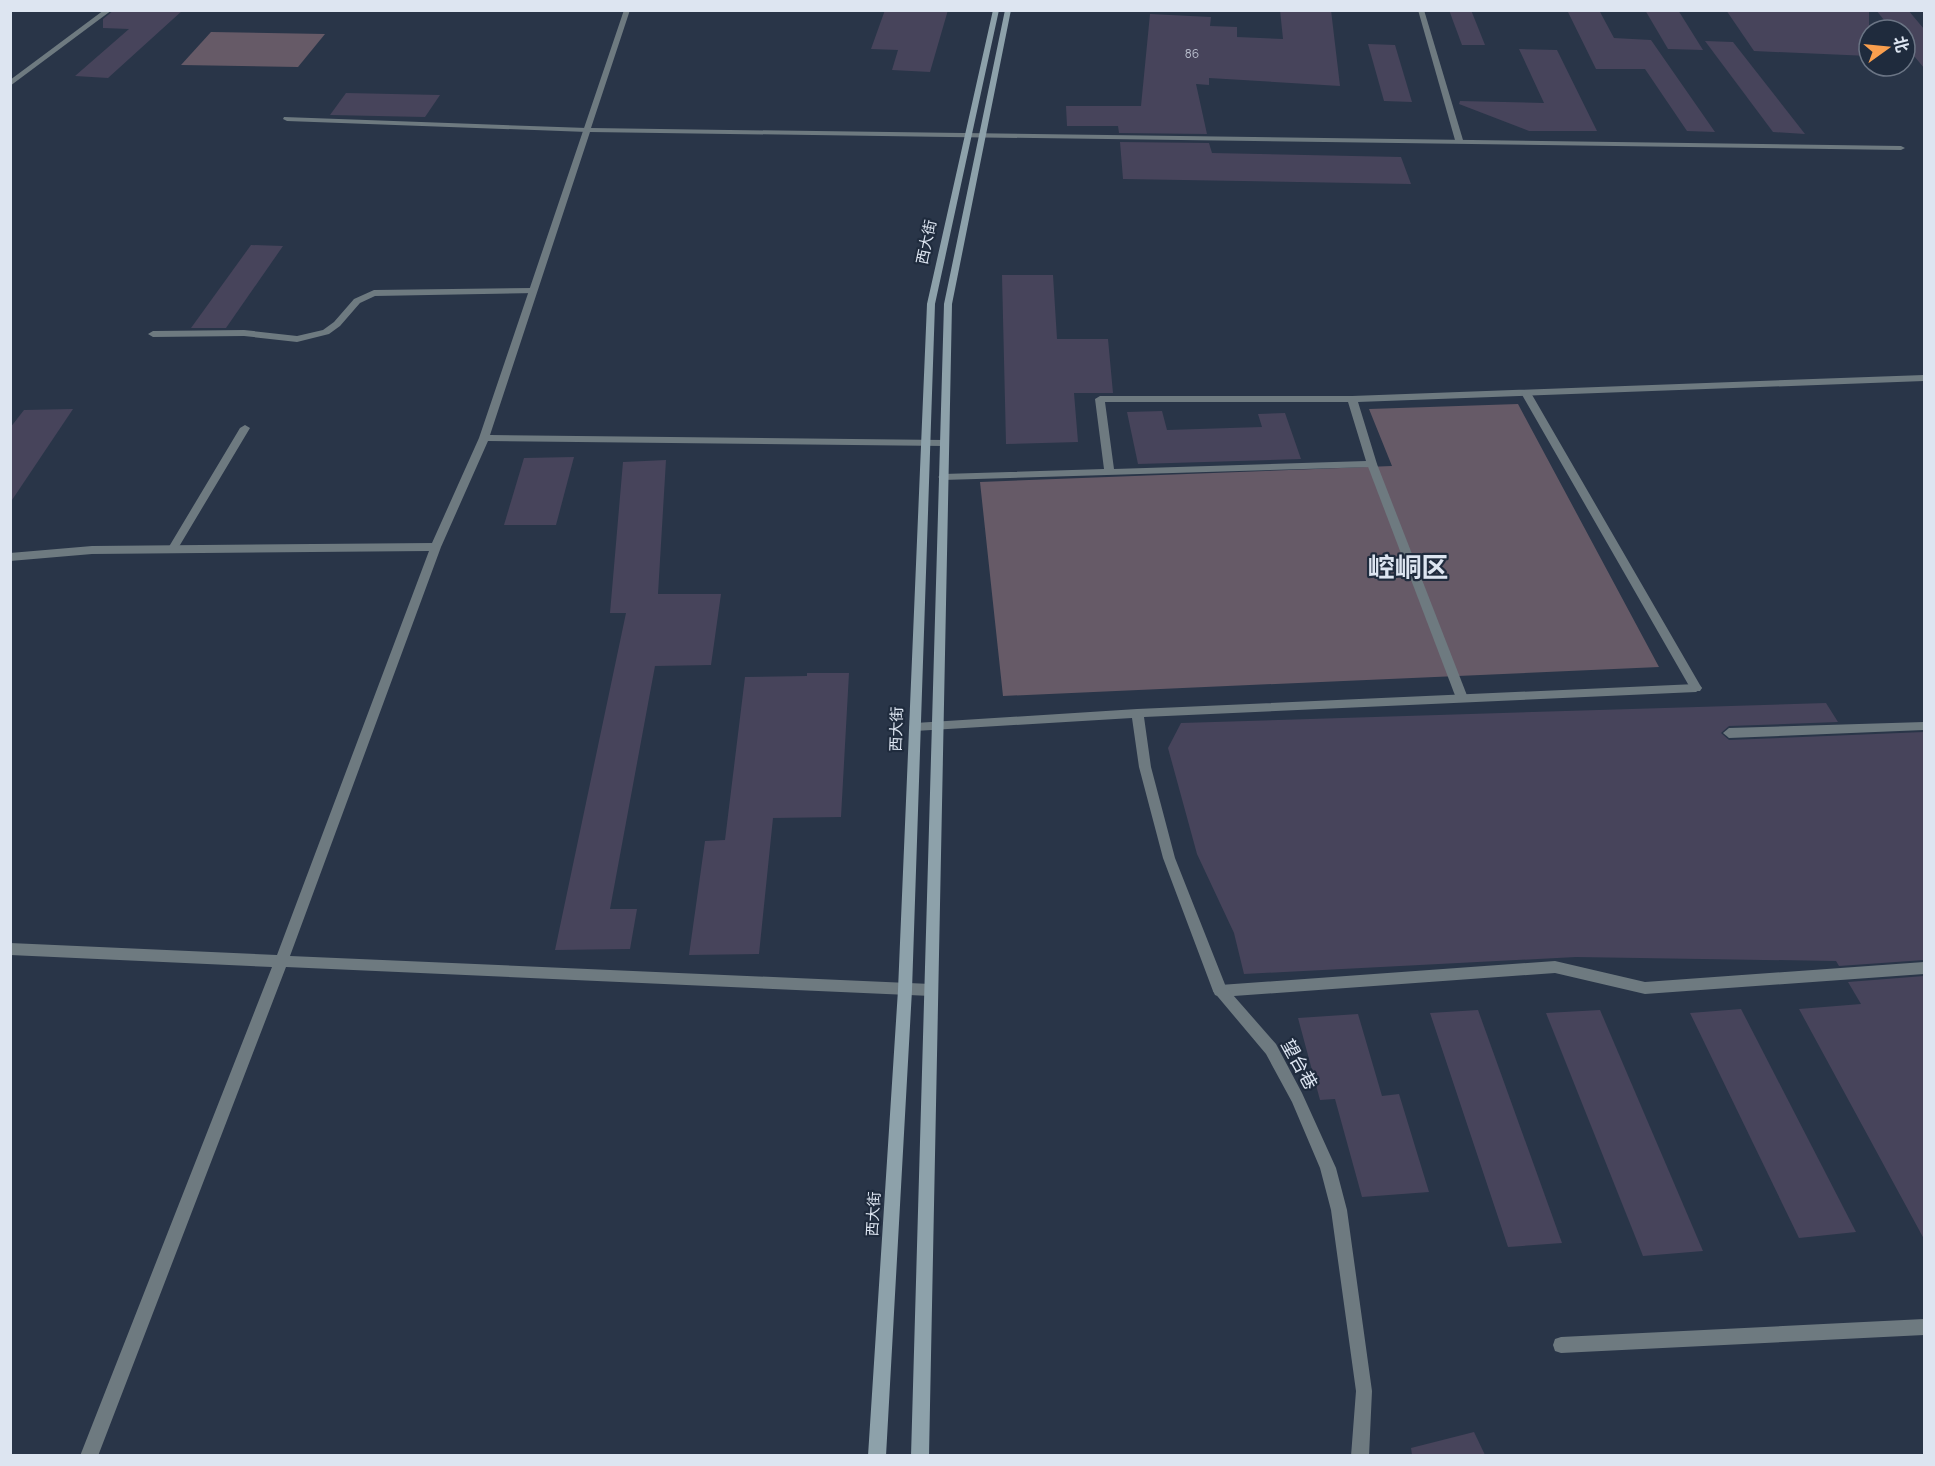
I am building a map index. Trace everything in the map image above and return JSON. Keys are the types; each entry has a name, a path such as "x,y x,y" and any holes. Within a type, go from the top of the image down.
{"main road":[{"name":"西大街","path":"877,1455 905,990 931,304 996,10"},
{"path":"920,1455 948,304 1008,10"}],"street":[{"path":"10,84 109,10"},
{"path":"89,1455 281,962 436,548 484,438 627,10"},
{"path":"1421,10 1459,140"},
{"path":"287,119 587,130 1459,140 1901,148"},
{"path":"153,334 244,333 297,339 326,332 337,324 357,302 374,293 533,291"},
{"path":"1109,472 1100,399 1352,399 1924,378"},
{"path":"915,728 1137,713 1696,688 1526,393"},
{"path":"1352,399 1372,464 1462,698"},
{"path":"172,550 245,428"},
{"path":"484,438 944,443"},
{"path":"944,477 1372,464"},
{"path":"10,557 92,550 436,548"},
{"name":"望台巷","path":"1137,713 1145,767 1169,858 1220,991 1271,1048 1297,1098 1328,1168 1341,1222 1364,1391 1360,1455"},
{"path":"1729,733 1924,726"},
{"path":"10,949 931,990"},
{"path":"1220,991 1555,967 1645,988 1924,968"},
{"path":"1561,1345 1924,1327"}],"shaded area":[{"path":"211,32 325,34 298,67 181,65"},
{"path":"1518,404 1659,667 1003,696 980,482 1392,466 1369,409"}],"building":[{"path":"114,10 183,10 108,78 75,76 129,29 103,28 103,19"},
{"path":"885,10 948,10 930,72 892,70 898,50 871,49"},
{"path":"1280,10 1331,10 1340,86 1209,78 1209,85 1196,84 1207,134 1119,133 1118,126 1067,126 1066,106 1141,106 1150,14 1211,17 1210,26 1237,27 1237,37 1283,39"},
{"path":"1449,10 1471,10 1485,45 1462,45"},
{"path":"1567,10 1599,10 1614,38 1651,40 1715,132 1687,131 1645,69 1596,69"},
{"path":"1645,10 1678,10 1703,50 1668,49"},
{"path":"1726,10 1869,10 1869,18 1857,18 1857,55 1754,51"},
{"path":"1876,10 1908,10 1915,18 1882,18"},
{"path":"1917,21 1924,29 1924,68 1917,60"},
{"path":"1705,41 1733,42 1805,134 1773,132"},
{"path":"1368,44 1395,45 1412,102 1384,101"},
{"path":"1519,49 1557,50 1597,131 1529,131 1459,104 1460,101 1544,103"},
{"path":"346,93 440,95 425,117 330,115"},
{"path":"1120,142 1209,143 1212,153 1401,157 1411,184 1123,179"},
{"path":"251,245 283,246 226,328 191,328"},
{"path":"1002,275 1053,275 1057,339 1108,339 1113,393 1074,393 1078,442 1006,444"},
{"path":"73,409 10,503 10,428 24,410"},
{"path":"1162,411 1167,430 1262,427 1258,414 1285,413 1301,459 1138,464 1127,412"},
{"path":"574,457 556,525 504,525 524,458"},
{"path":"666,460 658,594 721,594 711,665 655,666 610,909 637,909 630,949 555,950 626,613 610,613 623,462"},
{"path":"807,673 849,673 841,817 773,818 759,954 689,955 705,841 725,840 745,677 807,676"},
{"path":"1826,703 1838,722 1729,726 1721,733 1729,740 1924,732 1924,960 1839,966 1836,961 1576,957 1244,974 1234,933 1197,854 1168,748 1181,723"},
{"path":"1924,976 1924,1239 1799,1009 1861,1004 1848,982"},
{"path":"1741,1009 1856,1232 1799,1238 1690,1013"},
{"path":"1478,1010 1562,1243 1508,1247 1430,1013"},
{"path":"1600,1010 1703,1251 1643,1256 1546,1013"},
{"path":"1358,1014 1382,1096 1399,1094 1429,1192 1362,1197 1335,1099 1320,1100 1298,1018"},
{"path":"1474,1432 1485,1455 1412,1455 1411,1448"}],"district":[{"name":"崆峒区","path":"1408,566"}]}
